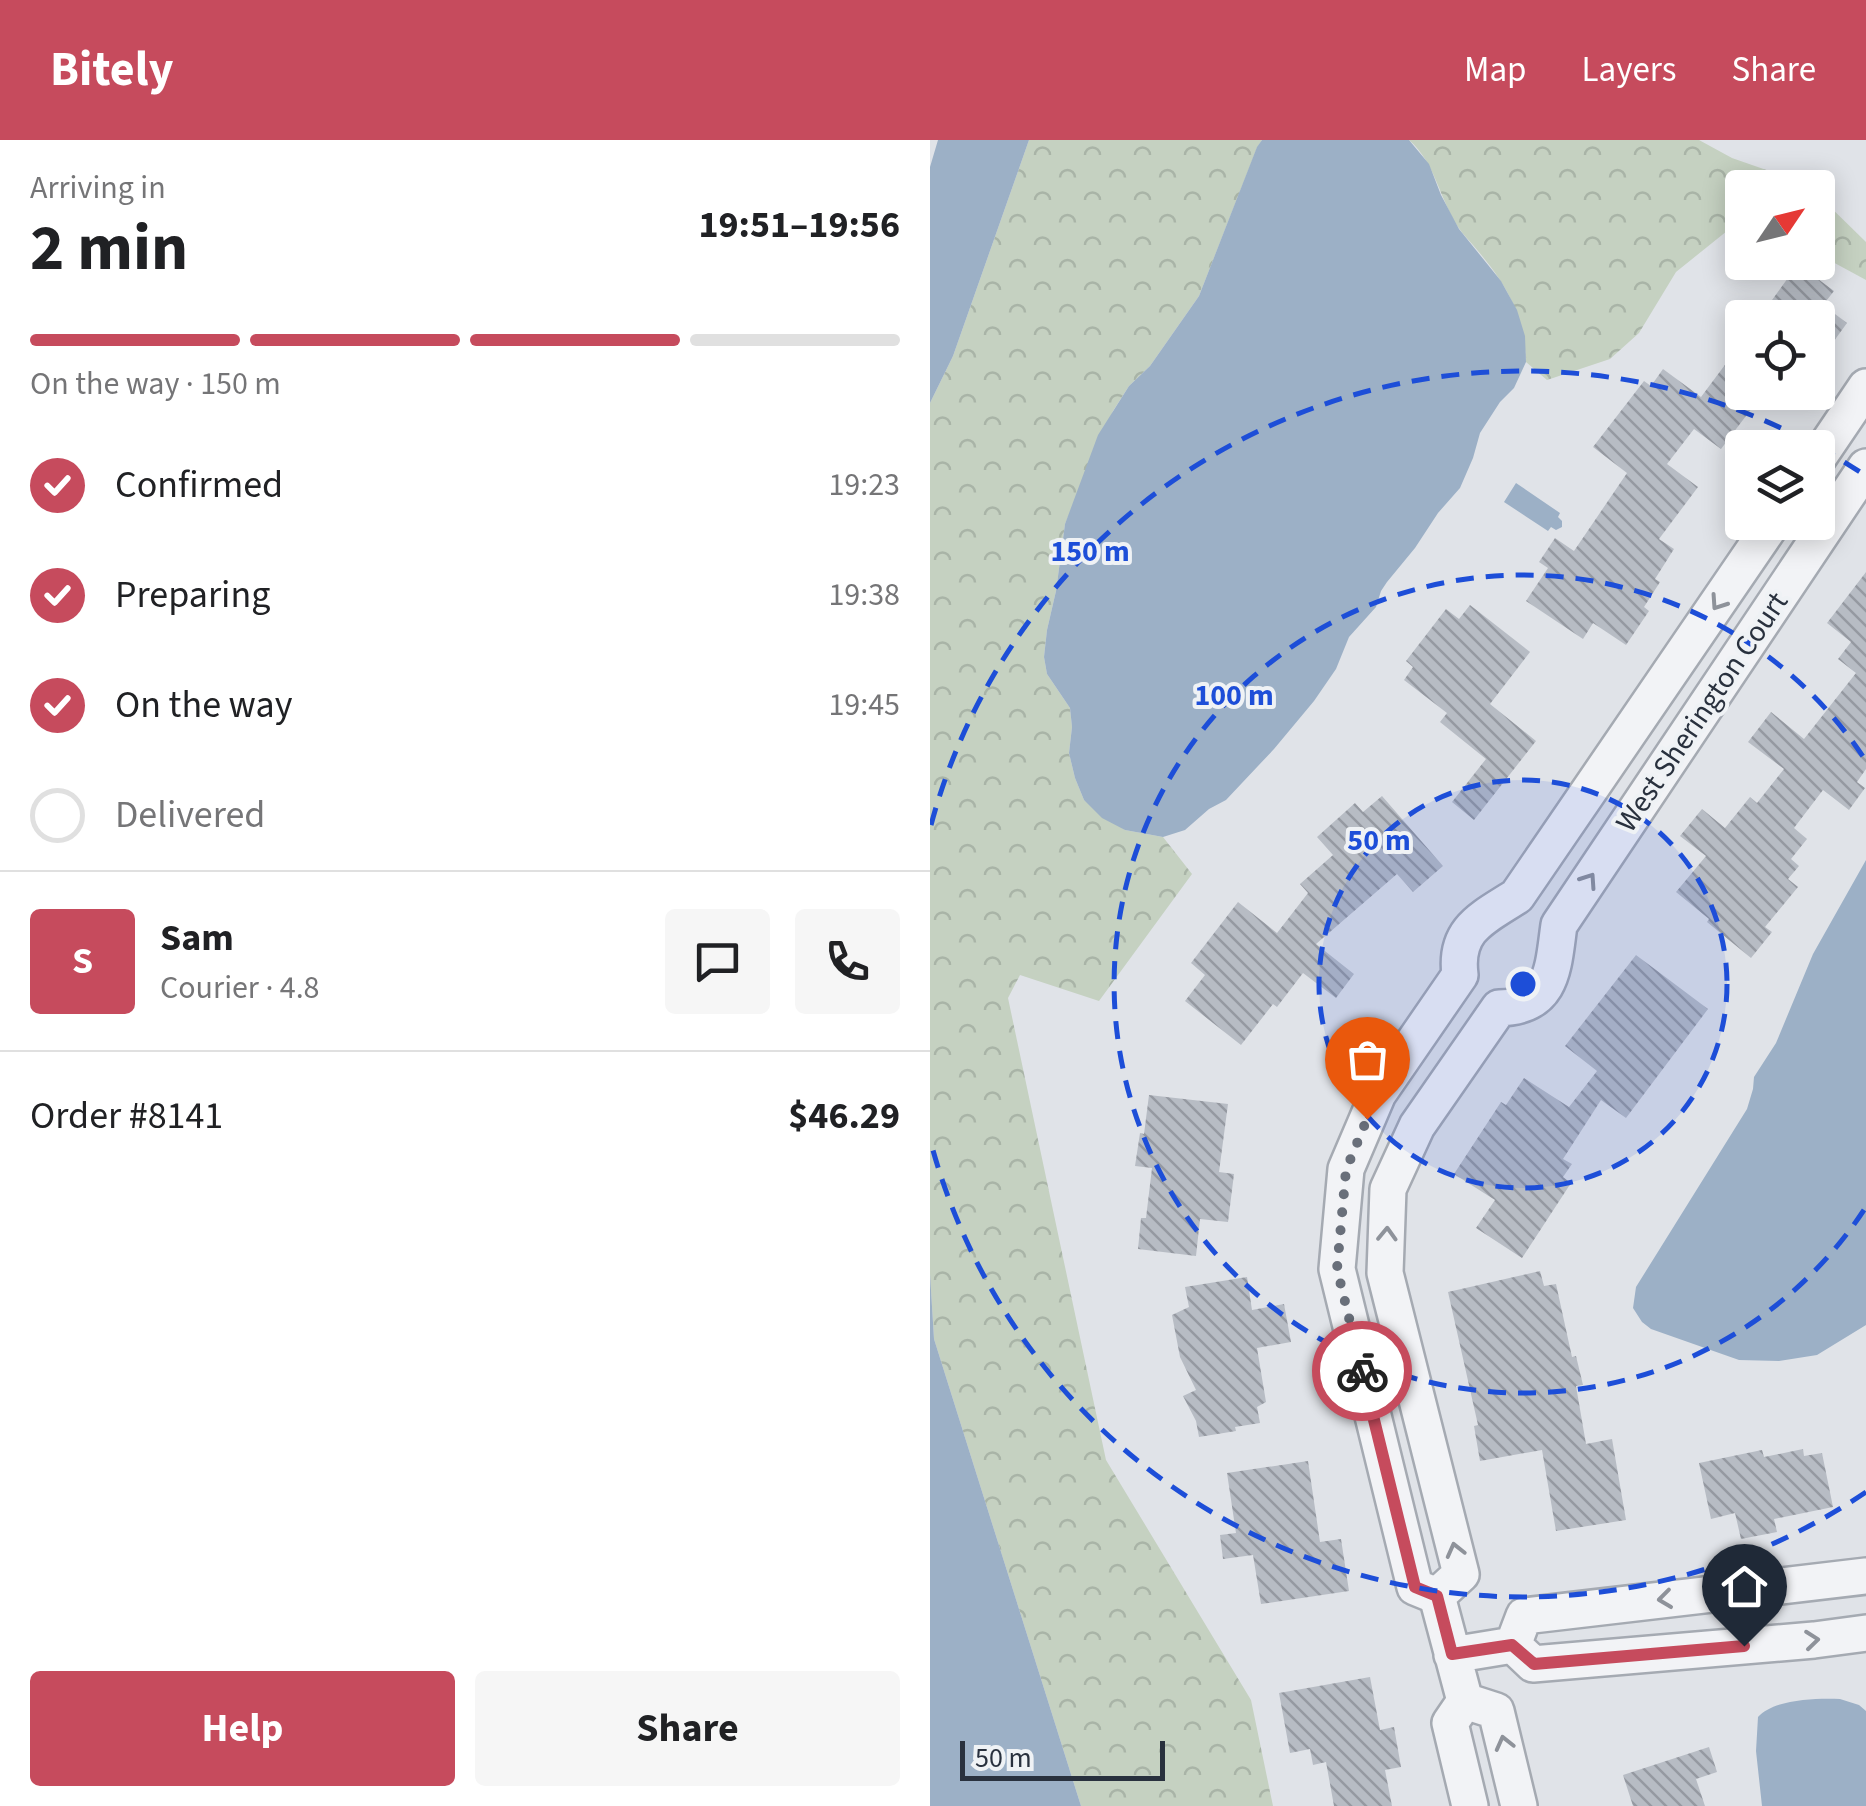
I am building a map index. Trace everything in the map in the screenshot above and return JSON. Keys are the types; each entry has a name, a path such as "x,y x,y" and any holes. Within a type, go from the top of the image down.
{"street":[{"path":"1835,433 1866,387"},
{"name":"West Sherington Court","path":"1499,1008 1529,1003 1541,994 1552,974 1559,925 1866,468"},
{"name":"West Sherington Court","path":"1465,1701 1437,1596 1415,1587 1337,1269 1346,1170 1378,1094 1460,975 1460,944 1468,930 1517,896 1761,540"},
{"path":"1480,920 1494,914 1523,916 1546,935 1554,963"},
{"path":"1437,1596 1461,1574 1385,1273 1388,1189 1417,1126 1499,1008 1474,998 1460,975"},
{"path":"1512,1645 1524,1616 1866,1576"},
{"path":"1452,1654 1512,1645 1534,1664 1866,1632"},
{"path":"1470,1806 1450,1723 1465,1701 1496,1710 1519,1806"}],"green space":[{"path":"1029,140 1262,140 1199,296 1113,411 1065,524 1044,657 1047,674 1070,708 1069,753 1084,800 1125,830 1163,837 1192,874 1099,1001 1020,975 1008,998 1106,1460 1251,1700 1273,1806 1081,1806 934,1339 930,1274 930,403 953,356"},
{"path":"1409,140 1699,140 1732,158 1767,170 1725,170 1725,233 1676,272 1639,333 1610,359 1547,380 1526,362 1518,316 1505,289 1458,227 1418,149"},
{"path":"1835,212 1866,242 1866,280 1835,263"}],"water":[{"path":"938,140 1029,140 953,356 930,403 930,167"},
{"path":"1262,140 1409,140 1429,164 1459,229 1501,281 1517,310 1525,336 1526,362 1514,388 1480,433 1460,488 1387,582 1376,607 1349,637 1336,669 1314,701 1226,800 1185,830 1163,837 1125,830 1102,818 1084,800 1069,753 1070,708 1047,674 1047,630 1065,524 1098,435 1129,386 1150,366 1199,296"},
{"path":"1516,483 1560,513 1562,527 1551,527 1548,531 1504,502"},
{"path":"1866,860 1866,1325 1817,1355 1779,1361 1739,1360 1651,1329 1633,1308 1636,1287 1747,1109 1754,1077 1776,1043 1813,954"},
{"path":"930,1274 934,1339 1081,1806 930,1806"},
{"path":"1840,1699 1866,1711 1866,1806 1762,1806 1756,1751 1758,1717 1785,1703"}],"building":[{"path":"1786,280 1819,280 1834,291 1827,300 1772,300"},
{"path":"1835,314 1847,323 1835,340"},
{"path":"1725,365 1725,410 1750,410 1735,430 1725,430 1721,449 1694,429 1667,464 1698,487 1659,539 1674,549 1655,579 1660,582 1644,607 1649,611 1626,645 1593,623 1583,639 1526,601 1548,568 1539,562 1555,538 1574,551 1627,473 1593,447 1644,381 1651,386 1663,369 1701,397"},
{"path":"1866,572 1866,769 1857,782 1865,788 1849,810 1823,790 1794,828 1807,839 1791,859 1799,866 1788,879 1798,887 1765,927 1772,932 1751,958 1676,892 1706,856 1680,836 1702,809 1725,828 1750,797 1757,803 1784,769 1748,742 1771,712 1804,739 1856,673 1838,659 1851,642 1827,623"},
{"path":"1470,605 1530,652 1490,704 1536,741 1474,820 1452,802 1486,759 1440,722 1447,713 1404,680 1413,667 1406,661 1446,609 1459,619"},
{"path":"1382,796 1443,866 1413,892 1397,874 1316,944 1354,974 1336,998 1303,973 1241,1045 1185,1001 1205,975 1191,963 1238,902 1277,933 1308,893 1300,884 1333,855 1317,837 1355,803 1363,812"},
{"path":"1636,955 1708,1009 1626,1118 1601,1100 1563,1159 1572,1164 1563,1177 1571,1183 1522,1258 1476,1228 1495,1200 1454,1174 1501,1102 1506,1105 1524,1078 1569,1107 1597,1071 1565,1046"},
{"path":"1149,1095 1228,1104 1219,1172 1234,1174 1228,1222 1200,1219 1196,1256 1138,1249 1152,1168 1135,1166"},
{"path":"1540,1271 1544,1286 1556,1284 1572,1357 1576,1356 1583,1385 1576,1386 1586,1444 1612,1439 1626,1520 1556,1531 1542,1450 1480,1461 1474,1426 1478,1425 1448,1292"},
{"path":"1247,1277 1252,1310 1284,1304 1291,1342 1257,1348 1266,1402 1257,1407 1260,1423 1199,1437 1196,1421 1183,1396 1196,1390 1180,1357 1172,1315 1189,1307 1185,1287"},
{"path":"1803,1449 1804,1456 1822,1453 1833,1507 1774,1519 1777,1532 1741,1539 1735,1513 1711,1519 1699,1463 1762,1450 1764,1457"},
{"path":"1308,1461 1320,1542 1341,1539 1349,1591 1261,1604 1253,1555 1223,1559 1220,1535 1236,1533 1227,1473"},
{"path":"1370,1677 1380,1730 1394,1727 1401,1767 1385,1770 1392,1806 1334,1806 1326,1762 1313,1765 1310,1749 1290,1753 1279,1693"},
{"path":"1709,1747 1717,1772 1696,1779 1705,1806 1633,1806 1623,1775"}],"way so far":[{"path":"1362,1371 1337,1269 1346,1170 1367,1119"}],"route":[{"path":"1362,1371 1415,1587 1437,1596 1452,1654 1512,1645 1534,1664 1744,1646"}]}
